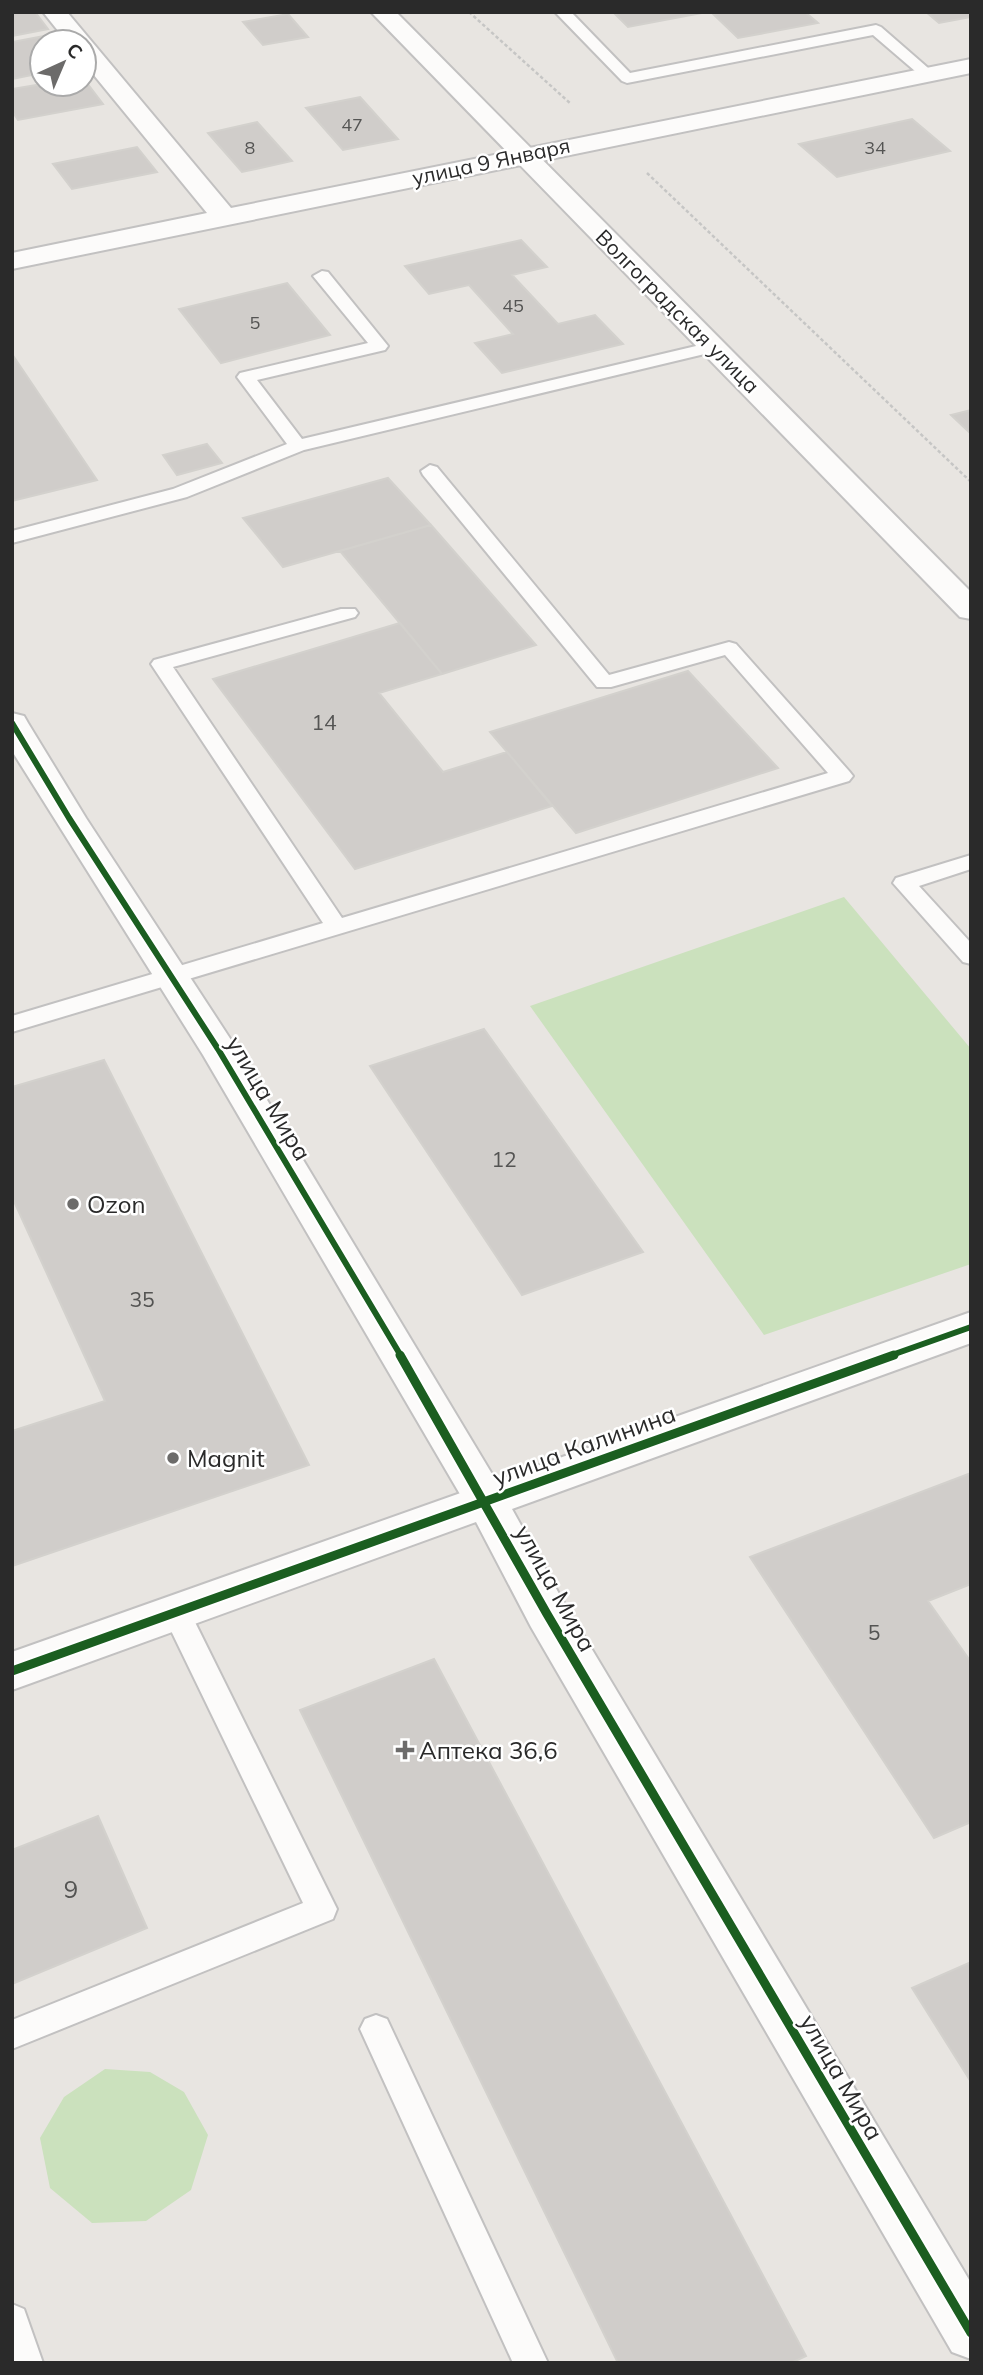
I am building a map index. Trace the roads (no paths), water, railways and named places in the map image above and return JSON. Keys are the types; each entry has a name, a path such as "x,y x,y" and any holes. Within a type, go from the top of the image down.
{"street":[{"path":"55,12 68,28"},
{"name":"Волгоградская улица","path":"383,12 971,610"},
{"path":"98,65 224,216"},
{"name":"улица 9 Января","path":"12,261 609,137 971,66"},
{"name":"улица Мира","path":"12,723 69,818 172,976 486,1501 547,1614 971,2333"},
{"name":"улица Калинина","path":"12,1671 971,1327"}],"lane":[{"path":"562,12 627,78 870,26 927,74"},
{"path":"298,446 246,377 379,346 322,276"},
{"path":"12,537 180,493 298,446 713,346"},
{"path":"12,1024 842,776 729,648 604,683 430,471"},
{"path":"337,927 162,664 348,614"},
{"path":"971,862 904,883 971,957"},
{"path":"12,2035 322,1909 176,1612"},
{"path":"376,2029 531,2363"},
{"path":"12,2320 26,2363"}],"place":[{"name":"Ozon","path":"73,1204"},
{"name":"Magnit","path":"173,1458"},
{"name":"Аптека 36,6","path":"405,1750"}]}
